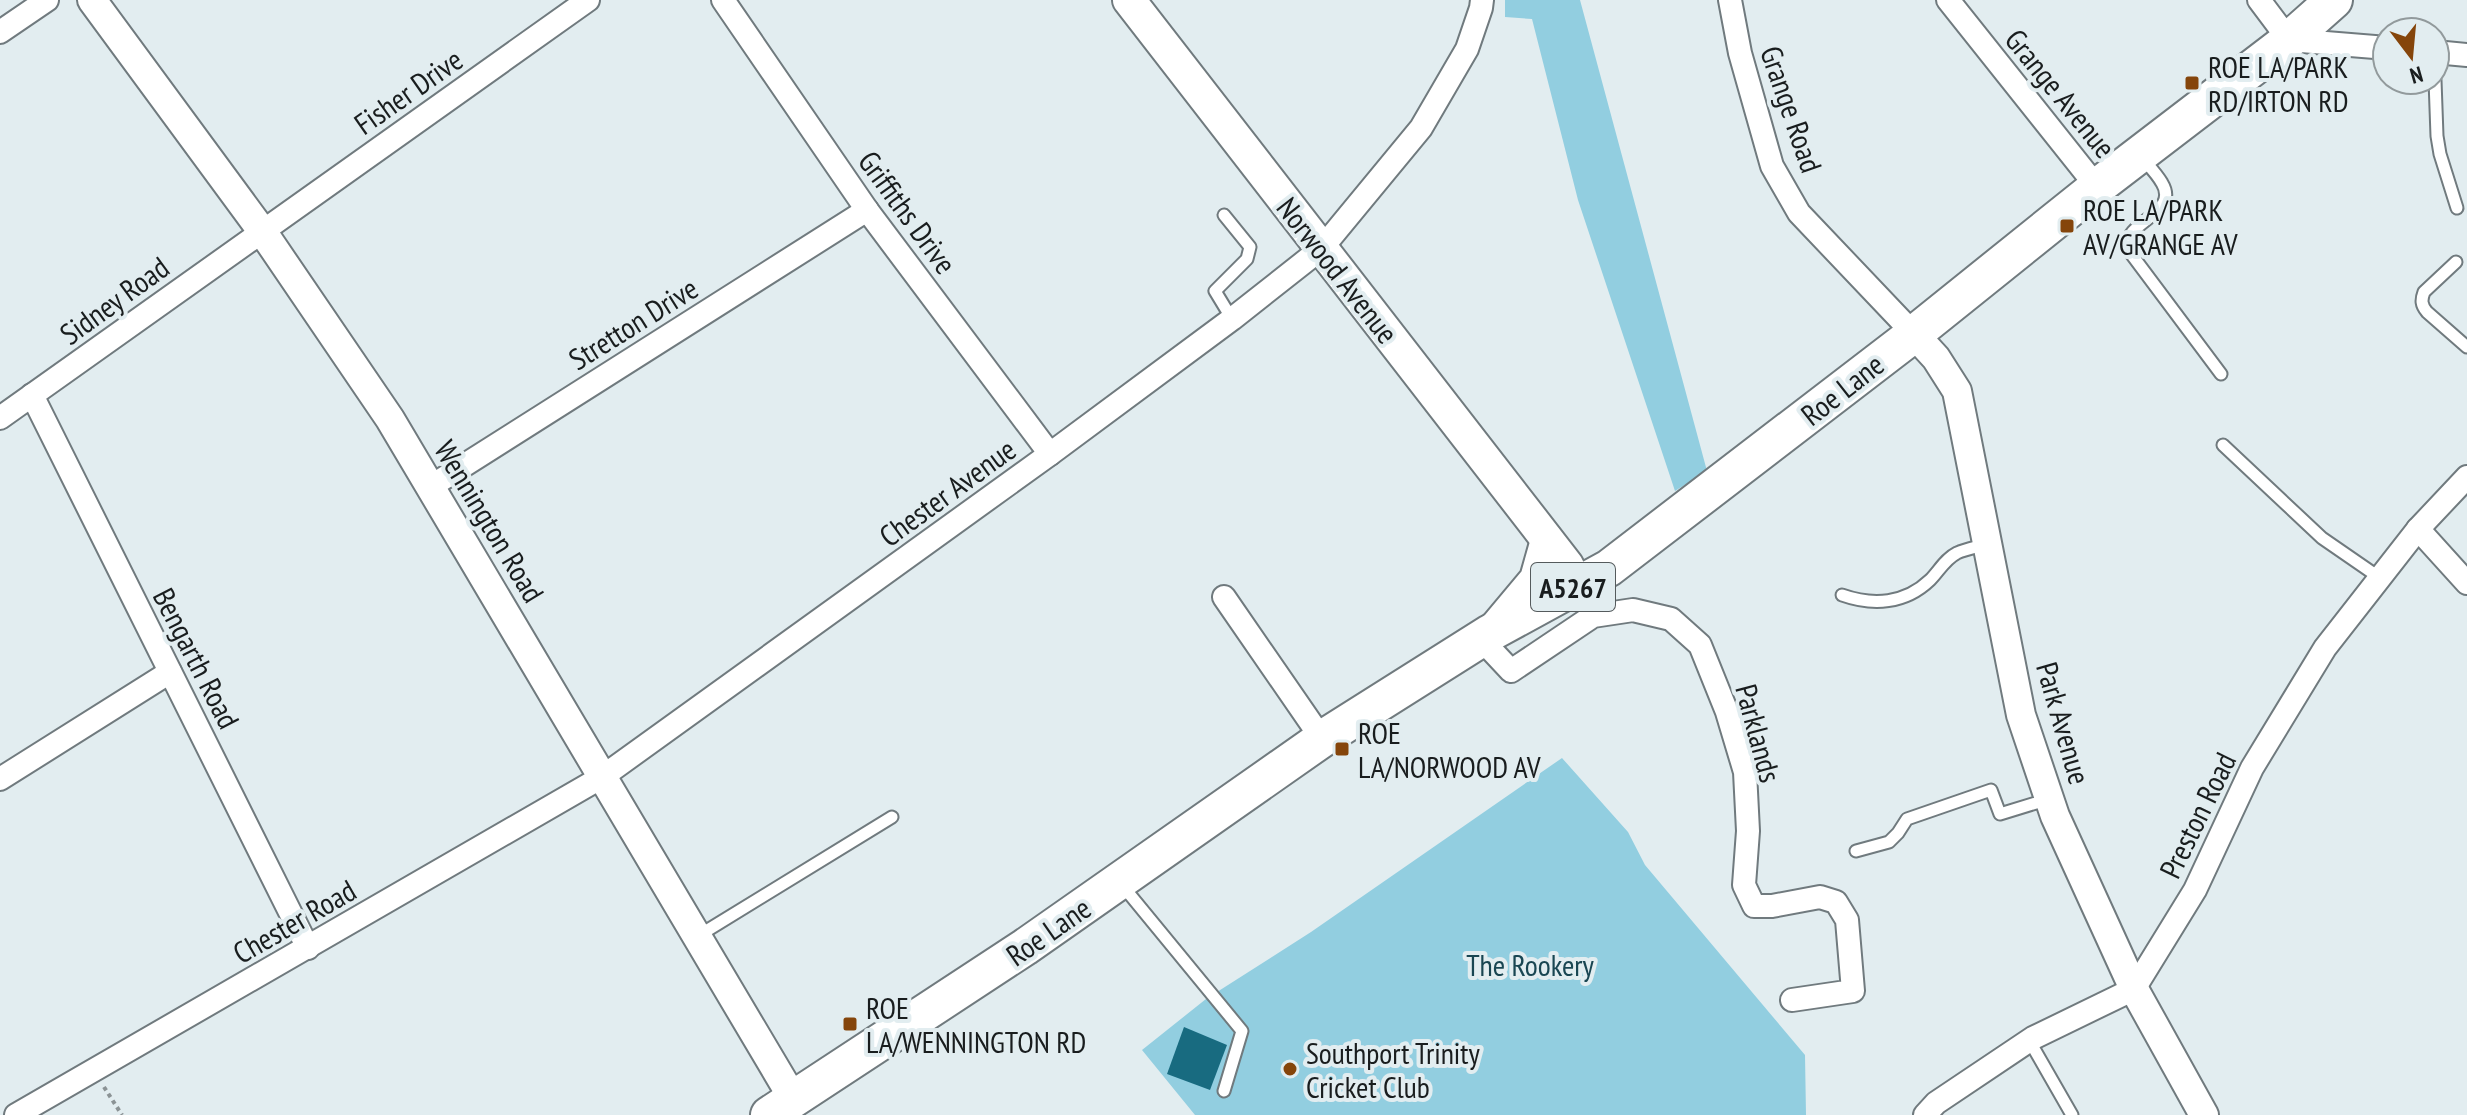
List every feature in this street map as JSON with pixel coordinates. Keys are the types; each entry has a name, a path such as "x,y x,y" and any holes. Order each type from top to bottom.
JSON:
{"main road":[{"name":"Norwood Avenue","path":"1129,0 1567,565 1577,585"},
{"name":"Roe Lane","path":"781,1108 1025,947 1322,739 1486,636 1609,568 1914,334 2139,154 2289,40 2334,0"},
{"path":"1486,636 1536,579 1547,540"}],"street":[{"path":"0,32 47,0"},
{"name":"Wennington Road","path":"92,0 262,231 390,419 697,936 781,1108"},
{"name":"Fisher Drive","path":"262,231 588,0"},
{"name":"Griffiths Drive","path":"723,0 867,210 1050,454"},
{"name":"Chester Avenue","path":"602,777 1050,454 1322,248 1421,128 1467,49 1482,0"},
{"name":"Grange Road","path":"1730,0 1740,53 1772,166 1799,213 1914,334"},
{"name":"Grange Avenue","path":"1948,0 2097,187"},
{"path":"2259,0 2289,40 2371,47"},
{"name":"Stretton Drive","path":"430,487 867,210"},
{"name":"Sidney Road","path":"0,418 262,231"},
{"name":"Park Avenue","path":"1914,334 1936,358 1957,391 2021,715 2049,799 2134,989 2204,1115"},
{"name":"Bengarth Road","path":"32,395 308,948"},
{"name":"Preston Road","path":"2134,989 2195,890 2252,768 2325,648 2418,529 2467,477"},
{"path":"2418,529 2467,583"},
{"path":"1224,597 1322,739"},
{"name":"Parklands","path":"1486,636 1511,671 1593,616 1633,610 1671,619 1700,645 1727,712 1745,772 1748,831 1744,885 1754,906 1772,906 1820,897 1836,902 1847,920 1853,991 1792,1000"},
{"path":"0,779 170,672"},
{"name":"Chester Road","path":"16,1115 602,777"},
{"path":"1925,1115 1936,1103 2029,1040 2134,989"}],"lane":[{"path":"2436,96 2440,154 2457,208"},
{"path":"2139,154 2162,182 2166,198 2163,206 2132,230 2126,238 2126,247 2221,374"},
{"path":"1224,215 1250,247 1247,259 1215,291 1232,319"},
{"path":"2456,262 2424,292 2422,299 2427,312 2467,347"},
{"path":"2223,445 2322,538 2380,578"},
{"path":"1842,595 1879,603 1898,598 1920,589 1956,554 1987,543"},
{"path":"1856,851 1889,842 1907,819 1991,790 2000,814 2049,799"},
{"path":"697,936 892,817"},
{"path":"1119,881 1242,1031 1224,1091"},
{"path":"2029,1040 2072,1115"}],"path":[{"path":"94,1071 122,1115"}],"green space":[{"path":"1505,0 1580,0 1707,471 1675,491 1578,200 1532,19 1505,17"},
{"name":"The Rookery","path":"1562,758 1628,832 1645,865 1805,1055 1806,1115 1195,1115 1142,1050 1206,999 1311,932"}],"building":[{"path":"1184,1027 1227,1045 1210,1090 1167,1074"}],"place":[{"name":"ROE LA/PARK RD/IRTON RD","path":"2192,83"},
{"name":"ROE LA/PARK AV/GRANGE AV","path":"2067,226"},
{"name":"ROE LA/NORWOOD AV","path":"1342,749"},
{"name":"ROE LA/WENNINGTON RD","path":"850,1024"},
{"name":"Southport Trinity Cricket Club","path":"1290,1069"}]}
